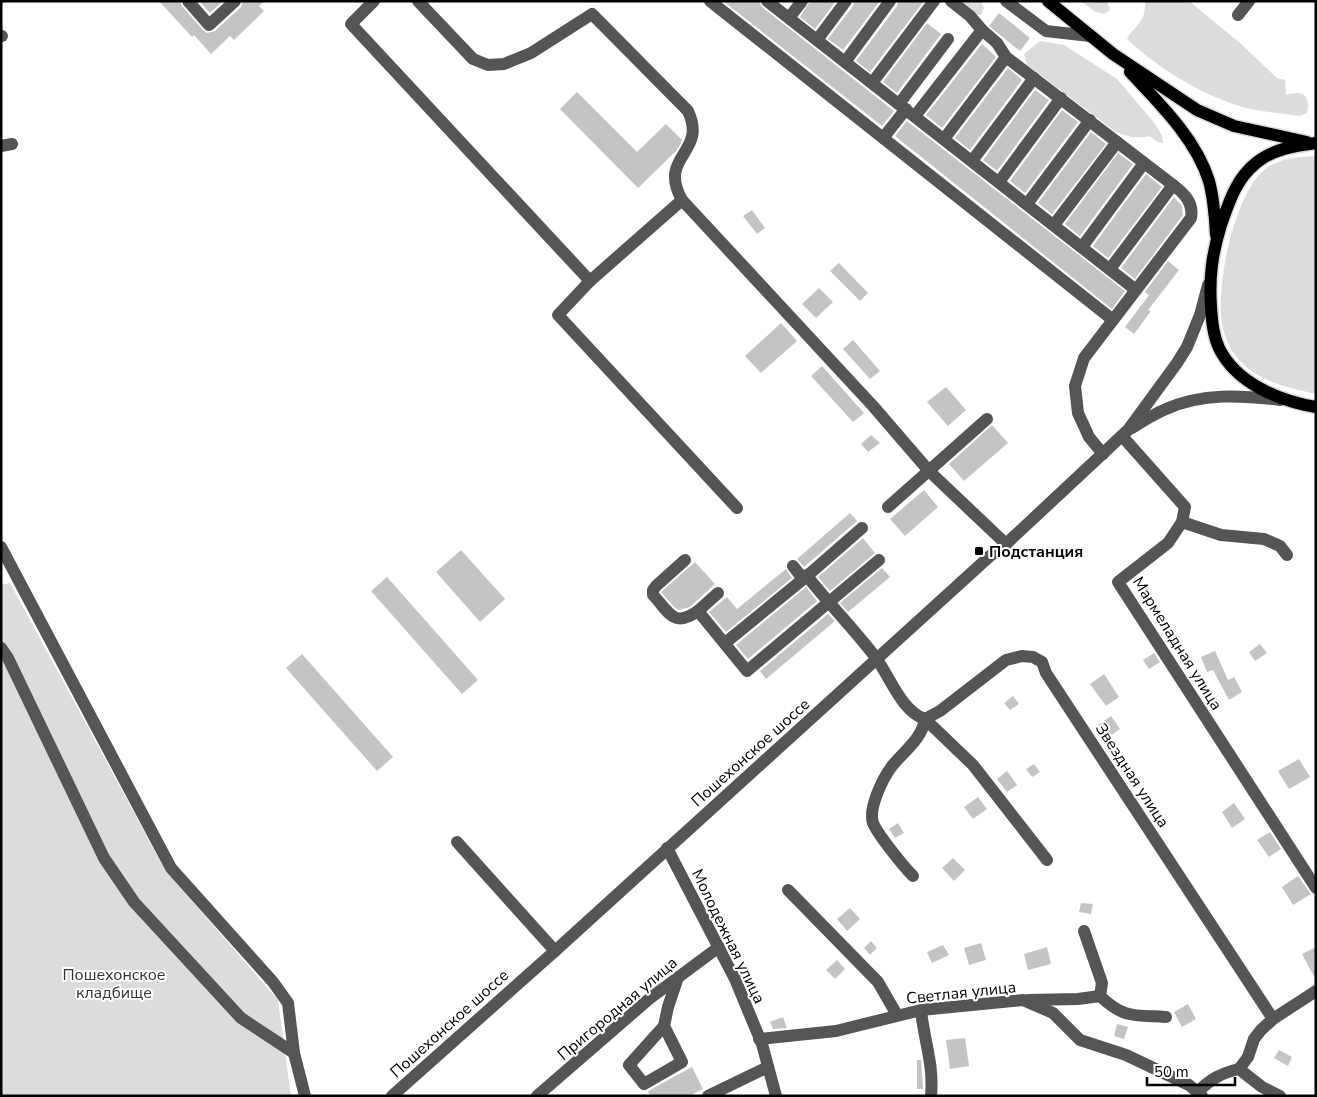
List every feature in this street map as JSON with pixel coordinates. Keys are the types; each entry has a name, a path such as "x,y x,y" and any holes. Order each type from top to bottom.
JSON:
{"main road":[{"path":"1048,1 1113,54 1167,92 1214,119 1246,129 1316,143"},
{"path":"1113,54 1169,115 1198,156 1210,183 1217,239"},
{"path":"1316,143 1281,150 1264,157 1238,183 1217,239 1209,282 1213,328 1218,346 1233,369 1262,389 1289,401 1316,406"}],"street":[{"path":"188,1 209,25 235,1"},
{"path":"374,1 351,24 590,281"},
{"path":"418,1 473,59 488,65 504,64 530,53 592,14 688,111 694,126 693,136 690,147 676,166 675,173 676,188 682,200 873,406 929,471 1006,544"},
{"path":"710,1 1113,320"},
{"path":"767,1 1136,290"},
{"path":"789,18 802,1"},
{"path":"817,40 846,1"},
{"path":"845,62 890,1"},
{"path":"872,83 934,1"},
{"path":"951,1 970,16 997,43 1006,57 1062,98 1173,185 1190,202 1191,218 1084,358 1075,386 1078,412 1089,437 1102,454"},
{"path":"1006,1 1046,31 1090,36"},
{"path":"1238,14 1249,1"},
{"path":"882,138 982,30"},
{"path":"907,110 948,39"},
{"path":"944,138 1006,57"},
{"path":"972,161 1034,78"},
{"path":"999,182 1062,98"},
{"path":"1027,204 1090,120"},
{"path":"1054,226 1117,142"},
{"path":"1082,247 1144,163"},
{"path":"1110,269 1173,185"},
{"path":"682,200 590,281 558,315 737,508"},
{"path":"1125,433 1178,363 1200,315 1209,282"},
{"path":"1125,433 1165,409 1181,403 1213,396 1258,397 1289,401"},
{"path":"888,507 987,419"},
{"path":"1125,433 1185,507 1182,522 1221,535 1264,539 1280,546 1287,555"},
{"name":"Пошехонское шоссе","path":"392,1096 990,556 1006,544 1125,433"},
{"name":"Мармеладная улица","path":"1182,522 1168,543 1118,582 1316,888"},
{"path":"725,643 862,528"},
{"path":"1,547 171,868 273,982 288,1003 294,1053 305,1096"},
{"path":"685,560 653,590 653,595 675,619 688,618 718,593"},
{"path":"698,611 747,671 879,560"},
{"path":"792,566 800,574 807,576 877,658 898,694 917,717 925,719 972,765 1047,860"},
{"path":"1,648 12,667 104,858 134,902 241,1018 294,1053"},
{"name":"Звездная улица","path":"925,719 940,711 1006,660 1022,656 1033,657 1042,662 1046,672 1273,1019"},
{"path":"913,876 905,868 873,823 872,812 875,798 884,780 892,766 909,750 924,729 925,719"},
{"path":"457,842 554,951"},
{"name":"Молодежная улица","path":"667,848 736,979 760,1039 776,1096"},
{"path":"788,890 878,982 897,1016"},
{"path":"1084,931 1102,983 1100,996"},
{"name":"Пригородная улица","path":"537,1096 649,999 719,947"},
{"path":"664,1026 682,1062 644,1084 629,1065 664,1026 678,977"},
{"path":"1200,1094 1208,1082 1224,1073 1238,1069 1248,1057 1254,1039 1261,1030 1273,1019 1312,993"},
{"path":"1023,1000 1078,999 1100,996"},
{"path":"1100,996 1112,1007 1128,1015 1166,1017"},
{"name":"Светлая улица","path":"760,1039 836,1031 921,1010 1023,1000 1053,1013 1080,1040 1126,1056 1189,1085 1200,1094"},
{"path":"921,1010 922,1029 931,1062 930,1096"},
{"path":"708,1096 768,1067"},
{"path":"1238,1069 1262,1087 1280,1096"}],"green space":[{"path":"958,1 981,1 984,8 981,15 975,15"},
{"path":"1081,1 1107,1 1110,10 1104,14 1094,11"},
{"path":"1145,1 1189,1 1240,43 1277,78 1285,80 1286,95 1301,93 1304,95 1308,101 1307,113 1300,116 1239,106 1194,87 1166,70 1127,39 1144,14"},
{"path":"1040,41 1064,45 1117,79 1152,120 1162,135 1163,143 1150,136 1133,137 1116,132 1027,65 1024,54"},
{"path":"1316,156 1316,394 1272,382 1243,364 1232,351 1225,337 1221,300 1225,261 1230,240 1243,201 1252,184 1268,167 1280,161"},
{"name":"Пошехонское кладбище","path":"10,583 165,870 278,1000 291,1096 1,1096 1,585"}],"building":[{"path":"159,1 180,1 182,6 207,33 215,31 241,7 243,1 264,1 259,6 264,11 234,40 230,36 211,54 194,35 192,37"},
{"path":"199,1 223,1 210,13"},
{"path":"723,1 759,1 762,7 894,111 882,126"},
{"path":"810,1 836,1 815,29 800,17"},
{"path":"854,1 880,1 843,50 828,39 853,6"},
{"path":"898,1 924,1 870,72 856,61 897,6"},
{"path":"999,13 1030,38 1020,51 989,26"},
{"path":"927,23 941,34 897,93 883,82"},
{"path":"982,44 996,57 942,128 926,115"},
{"path":"1008,68 1022,80 970,150 955,138"},
{"path":"1035,90 1049,100 997,171 983,160"},
{"path":"577,92 637,152 666,124 682,140 681,143 677,150 638,188 560,109"},
{"path":"1062,110 1078,122 1025,193 1010,181"},
{"path":"907,121 1125,291 1112,309 895,136"},
{"path":"1091,132 1106,144 1052,214 1038,203"},
{"path":"1118,153 1133,164 1080,236 1065,224"},
{"path":"1146,174 1162,187 1108,258 1093,246"},
{"path":"1174,197 1182,206 1183,215 1135,279 1121,268"},
{"path":"752,210 765,228 757,234 743,216"},
{"path":"1168,261 1179,270 1148,310 1151,311 1134,334 1125,327 1149,295 1145,292"},
{"path":"839,263 868,293 860,301 830,271"},
{"path":"819,288 833,302 816,318 802,304"},
{"path":"781,323 797,341 761,373 745,356"},
{"path":"853,340 880,371 870,379 843,349"},
{"path":"822,366 864,413 853,422 811,376"},
{"path":"946,387 966,410 948,426 927,402"},
{"path":"992,425 1008,443 964,481 949,464"},
{"path":"871,435 880,443 868,452 861,444"},
{"path":"924,490 938,507 905,536 890,519"},
{"path":"850,513 857,521 804,567 797,559"},
{"path":"863,538 875,553 830,591 818,577"},
{"path":"461,550 505,599 480,622 436,572"},
{"path":"695,562 715,584 690,607 679,610 661,592"},
{"path":"882,568 890,577 848,612 840,603"},
{"path":"786,569 792,578 726,632 709,612 727,597 737,609"},
{"path":"387,577 478,680 462,694 371,591"},
{"path":"806,587 817,601 748,659 736,645"},
{"path":"828,614 835,621 766,679 760,671"},
{"path":"1260,644 1267,653 1255,661 1249,652"},
{"path":"1215,651 1228,680 1234,677 1242,692 1229,700 1213,670 1207,672 1201,657"},
{"path":"1154,653 1160,662 1149,669 1143,660"},
{"path":"302,654 393,757 377,771 286,668"},
{"path":"1104,674 1119,697 1106,706 1090,684"},
{"path":"1013,696 1019,704 1010,710 1004,703"},
{"path":"1111,716 1120,729 1107,738 1098,725"},
{"path":"1299,759 1310,777 1289,789 1278,771"},
{"path":"1034,764 1040,772 1032,777 1026,769"},
{"path":"1007,771 1017,785 1007,792 997,779"},
{"path":"978,797 987,809 973,819 964,807"},
{"path":"1234,803 1245,819 1232,828 1222,812"},
{"path":"898,823 904,833 895,838 889,829"},
{"path":"1270,832 1281,849 1269,857 1257,840"},
{"path":"953,858 965,870 954,881 942,868"},
{"path":"1298,876 1311,894 1293,905 1282,887"},
{"path":"1081,903 1093,904 1091,914 1079,912"},
{"path":"850,908 860,919 847,931 837,919"},
{"path":"871,941 877,948 870,955 864,948"},
{"path":"981,943 986,960 969,965 964,948"},
{"path":"943,945 949,955 932,963 927,952"},
{"path":"1047,947 1051,964 1028,970 1024,954"},
{"path":"1316,947 1316,980 1302,954"},
{"path":"837,960 845,969 835,979 826,970"},
{"path":"1188,1004 1196,1019 1182,1027 1174,1012"},
{"path":"783,1017 787,1028 773,1029 770,1022"},
{"path":"1117,1024 1128,1027 1124,1039 1114,1036"},
{"path":"965,1038 969,1066 950,1069 946,1040"},
{"path":"1279,1050 1292,1057 1288,1066 1274,1058"},
{"path":"917,1060 921,1060 923,1089 917,1089"},
{"path":"692,1067 703,1089 689,1096 650,1096 648,1091"}],"place":[{"name":"Подстанция","path":"979,551"}]}
